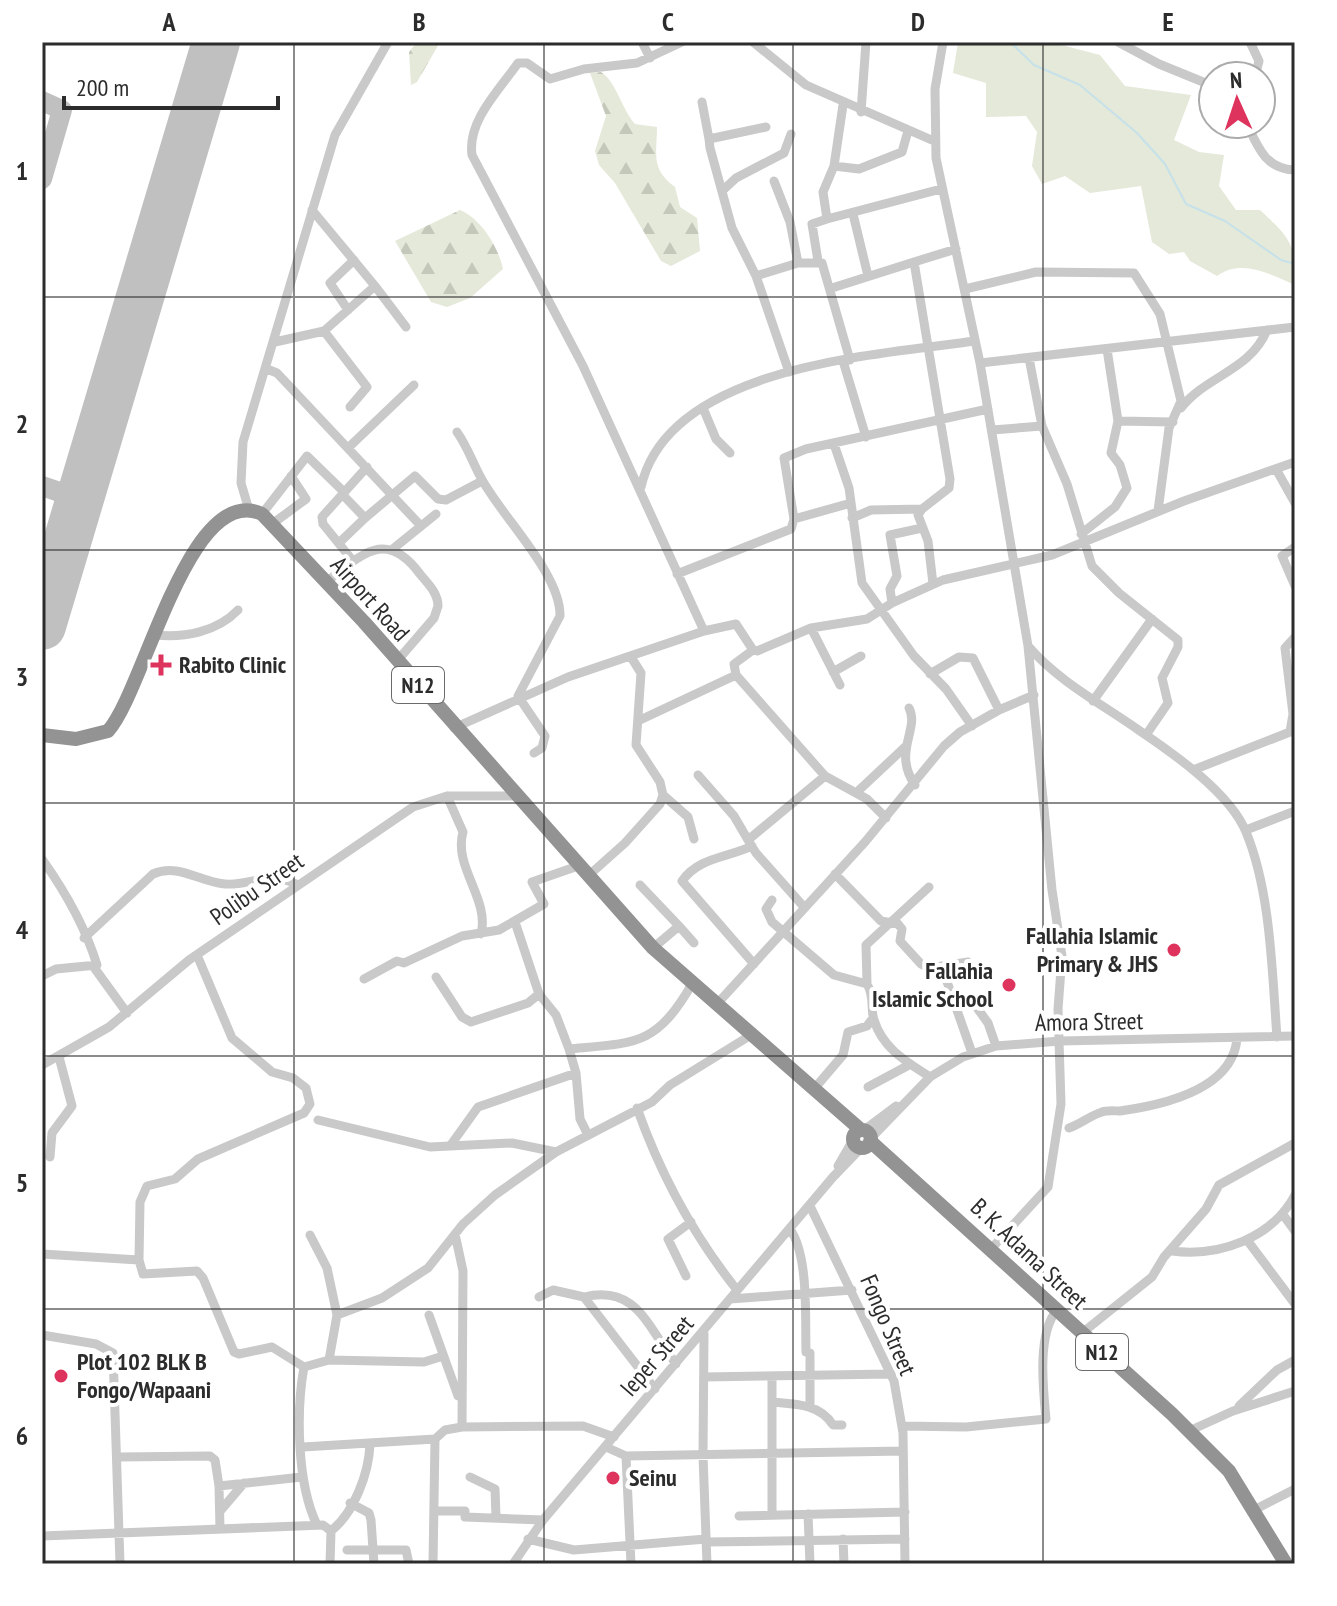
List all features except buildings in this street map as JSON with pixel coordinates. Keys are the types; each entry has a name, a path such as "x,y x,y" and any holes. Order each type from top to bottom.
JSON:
{"highway":[{"path":"42,735 76,739 108,731 129,701 179,576 195,550 223,517 235,511 261,516"},
{"name":"Airport Road","path":"261,516 326,582 653,948 829,1101 862,1139"},
{"name":"B. K. Adama Street","path":"862,1139 895,1160 1229,1471 1286,1564"}],"street":[{"path":"261,516 241,483 240,457 335,135 388,42"},
{"path":"642,42 650,58"},
{"path":"682,42 650,58 547,79 527,63 518,63 475,126 470,145 472,155 583,366 641,487 704,631"},
{"path":"753,42 806,85 843,105 934,141"},
{"path":"861,112 866,42"},
{"path":"943,42 935,89 934,141 941,189 980,363 1028,646 1062,956 1061,1104 1048,1187 990,1250"},
{"path":"1118,42 1121,47 1197,79"},
{"path":"702,102 732,228 756,276 789,372"},
{"path":"827,219 823,192 834,166 843,105"},
{"path":"709,139 766,127"},
{"path":"834,166 859,169 902,152 908,131"},
{"path":"722,191 736,178 784,153 791,134"},
{"path":"1254,140 1274,166 1295,170"},
{"path":"774,181 790,222 798,263"},
{"path":"790,222 812,224 941,189"},
{"path":"312,210 406,327"},
{"path":"853,214 868,276"},
{"path":"812,224 818,261 832,288 866,437"},
{"path":"832,288 956,249"},
{"path":"348,310 330,283 354,260"},
{"path":"756,276 798,263 818,261"},
{"path":"914,262 929,347 937,420 950,484 946,491 922,509 918,521 928,541 933,584"},
{"path":"965,289 1036,272 1131,271 1160,314 1181,401 1179,411"},
{"path":"275,342 324,331 375,286"},
{"path":"980,363 1291,327 1295,319"},
{"path":"1158,511 1169,428 1179,411 1192,394 1259,349 1267,330"},
{"path":"324,331 367,387 350,407"},
{"path":"641,487 645,468 659,445 703,408 739,388 789,372 846,360 975,341"},
{"path":"1083,538 1115,507 1127,488 1111,453 1118,421 1107,349"},
{"path":"1029,358 1042,426 1067,484 1092,566 1175,636 1178,647 1162,678 1168,703 1146,735"},
{"path":"267,369 277,373 421,526"},
{"path":"348,448 414,385"},
{"path":"703,408 716,439 730,453"},
{"path":"677,574 791,529 794,519 784,458 806,449 988,409"},
{"path":"1118,421 1173,422"},
{"path":"992,430 1042,426"},
{"path":"457,432 482,481 529,545 560,604 560,616 518,696"},
{"path":"834,444 851,503 860,578 881,610 972,726"},
{"path":"261,516 304,457 309,456 365,518"},
{"path":"886,818 856,793 825,776 736,675 734,664 753,650 811,628 867,619 892,603 933,584 972,572 1013,566 1295,462"},
{"path":"353,561 323,524 322,517 367,467"},
{"path":"1276,469 1295,503"},
{"path":"261,516 306,499 291,476"},
{"path":"340,542 418,476 438,499 451,499 482,481"},
{"path":"794,519 851,503"},
{"path":"852,518 871,510 922,509"},
{"path":"394,548 436,514"},
{"path":"892,603 890,589 897,576 890,535 922,528"},
{"path":"1295,547 1282,556 1295,586"},
{"path":"326,582 353,561 378,548 394,548 407,556 432,589 438,606 434,618 397,661"},
{"path":"155,635 173,637 207,630 227,621 238,610"},
{"path":"1093,701 1152,619"},
{"path":"454,728 518,696 704,631 736,624 753,650"},
{"path":"811,628 840,685"},
{"path":"1193,770 1292,731 1293,714 1285,648 1295,637"},
{"path":"1028,646 1040,660 1093,701 1193,770 1224,801 1246,830 1263,904 1277,1037"},
{"path":"833,672 861,656"},
{"path":"364,979 397,961 404,963 462,936 481,934 515,922 544,904 532,882 583,871 625,843 660,804 663,795 660,782 636,745 641,673 631,657"},
{"path":"930,674 959,657 973,658 999,710"},
{"path":"640,720 736,675"},
{"path":"716,1005 886,818 944,746 999,710 1034,695"},
{"path":"518,696 545,736 542,748 534,753"},
{"path":"909,708 913,718 905,747 906,768 915,785"},
{"path":"856,793 905,747"},
{"path":"698,775 804,907"},
{"path":"754,964 682,881 711,858 750,843 825,776"},
{"path":"663,795 688,817 694,839"},
{"path":"447,796 463,832 458,848 482,916 481,934"},
{"name":"Polibu Street","path":"42,1065 127,1013 197,955 413,807 447,796 515,796"},
{"path":"1246,830 1295,811"},
{"path":"42,859 58,882 97,965"},
{"path":"84,938 153,874 163,870 192,873 226,884 279,876 298,885"},
{"path":"835,874 873,914 888,923 898,924 902,944 921,964 945,976 972,1053"},
{"path":"640,885 694,943"},
{"path":"929,887 866,945 867,984 874,999 873,1018 893,1052 930,1077"},
{"path":"772,900 766,909 767,915 783,931 834,975 867,984"},
{"path":"515,922 539,994 556,1015 569,1049 576,1073 580,1119 587,1133"},
{"path":"653,948 679,926"},
{"path":"197,955 232,1038 272,1072 293,1078 306,1088 310,1104 304,1113 198,1159 175,1179 147,1186 140,1202 139,1260 143,1274 201,1273 236,1353 272,1347 304,1367 329,1360 424,1362 443,1356"},
{"path":"932,967 968,962"},
{"path":"42,976 56,969 97,965"},
{"path":"97,965 93,966 127,1013"},
{"path":"436,977 462,1017 471,1022 487,1020 509,1007 528,1003 539,994"},
{"path":"569,1049 631,1044 649,1036 674,1015 692,984"},
{"path":"975,1005 988,1023 996,1046"},
{"path":"814,1089 843,1055 848,1032 867,1026 873,1018"},
{"path":"337,1315 382,1298 428,1268 455,1234 495,1195 556,1152 637,1108 751,1035"},
{"name":"Amora Street","path":"833,1177 862,1139 930,1077 972,1053 996,1046 1060,1041 1295,1036"},
{"path":"1069,1128 1088,1122 1100,1112 1164,1102 1207,1084 1231,1060 1237,1039"},
{"path":"50,1157 47,1133 72,1106 59,1057"},
{"path":"868,1087 909,1065"},
{"path":"450,1146 478,1107 576,1073"},
{"path":"637,1108 650,1145 733,1295 804,1295 852,1290"},
{"path":"318,1120 430,1147 512,1143 556,1152"},
{"path":"1082,1333 1152,1277 1206,1209 1219,1185 1295,1143"},
{"name":"Ieper Street","path":"513,1564 543,1520 704,1334 833,1177"},
{"path":"1172,1251 1228,1248 1247,1240 1284,1216 1295,1195"},
{"name":"Fongo Street","path":"810,1206 891,1374 902,1426 905,1564"},
{"path":"1284,1216 1295,1231"},
{"path":"686,1276 668,1239 691,1222"},
{"path":"790,1229 799,1246 810,1407"},
{"path":"455,1234 463,1271 462,1427"},
{"path":"310,1235 327,1268 337,1315 329,1360"},
{"path":"1247,1240 1295,1304"},
{"path":"42,1254 139,1260"},
{"path":"539,1297 553,1290 570,1291 584,1297 655,1389"},
{"path":"584,1297 606,1292 623,1297 676,1364"},
{"path":"902,1426 966,1427 1046,1419 1043,1343 1046,1323 1057,1310"},
{"path":"429,1315 461,1403"},
{"path":"704,1334 703,1456 707,1564"},
{"path":"42,1335 96,1344 113,1353 119,1457 120,1564"},
{"path":"1237,1409 1277,1370 1295,1360"},
{"path":"304,1367 299,1415 303,1447 302,1477 317,1525"},
{"path":"704,1377 891,1374"},
{"path":"772,1376 772,1515"},
{"path":"1189,1431 1237,1409 1295,1391"},
{"path":"772,1402 810,1407 827,1415 833,1425 842,1425"},
{"path":"303,1447 435,1439 445,1430 462,1427 583,1426 614,1437"},
{"path":"433,1564 435,1439"},
{"path":"330,1564 331,1531 341,1523 369,1467 370,1444"},
{"path":"606,1447 626,1456 703,1456 754,1451 773,1454 903,1451"},
{"path":"119,1457 210,1456 215,1460 219,1486 220,1529"},
{"path":"626,1456 631,1564"},
{"path":"219,1486 302,1477"},
{"path":"470,1477 493,1486 496,1517"},
{"path":"221,1510 244,1483"},
{"path":"1254,1510 1295,1489"},
{"path":"350,1503 369,1513 374,1564"},
{"path":"434,1511 465,1511 465,1517 543,1520"},
{"path":"739,1516 905,1512"},
{"path":"808,1514 810,1564"},
{"path":"42,1536 317,1525 331,1531"},
{"path":"528,1539 574,1550 706,1540 905,1539"},
{"path":"843,1539 844,1564"},
{"path":"347,1550 406,1550 409,1564"}],"green space":[{"path":"417,42 440,42 417,82 411,85 409,52"},
{"path":"958,42 1050,42 1100,55 1125,86 1191,95 1174,140 1199,152 1224,155 1219,186 1236,210 1260,210 1285,235 1294,259 1295,285 1246,268 1236,268 1217,276 1190,261 1184,252 1169,254 1152,242 1141,186 1090,193 1065,176 1042,184 1032,166 1037,132 1026,116 986,117 986,83 953,73"},
{"path":"601,72 611,82 635,124 657,127 658,167 675,187 680,207 697,218 700,251 671,266 661,261 615,183 599,165 595,151 606,116 590,73"},
{"path":"460,210 488,234 503,269 470,298 447,307 431,302 395,241"}],"waterway":[{"path":"1010,42 1034,65 1080,85 1137,133 1165,164 1186,204 1225,221 1281,260 1295,264"}],"taxiway":[{"path":"42,101 62,110 42,179"},
{"path":"42,486 80,499"}],"runway":[{"path":"42,626 216,42"}],"place":[{"name":"Rabito Clinic","path":"161,665"},
{"name":"Fallahia Islamic Primary & JHS","path":"1174,950"},
{"name":"Fallahia Islamic School","path":"1009,985"},
{"name":"Plot 102 BLK B Fongo/Wapaani","path":"61,1376"},
{"name":"Seinu","path":"613,1478"}]}
